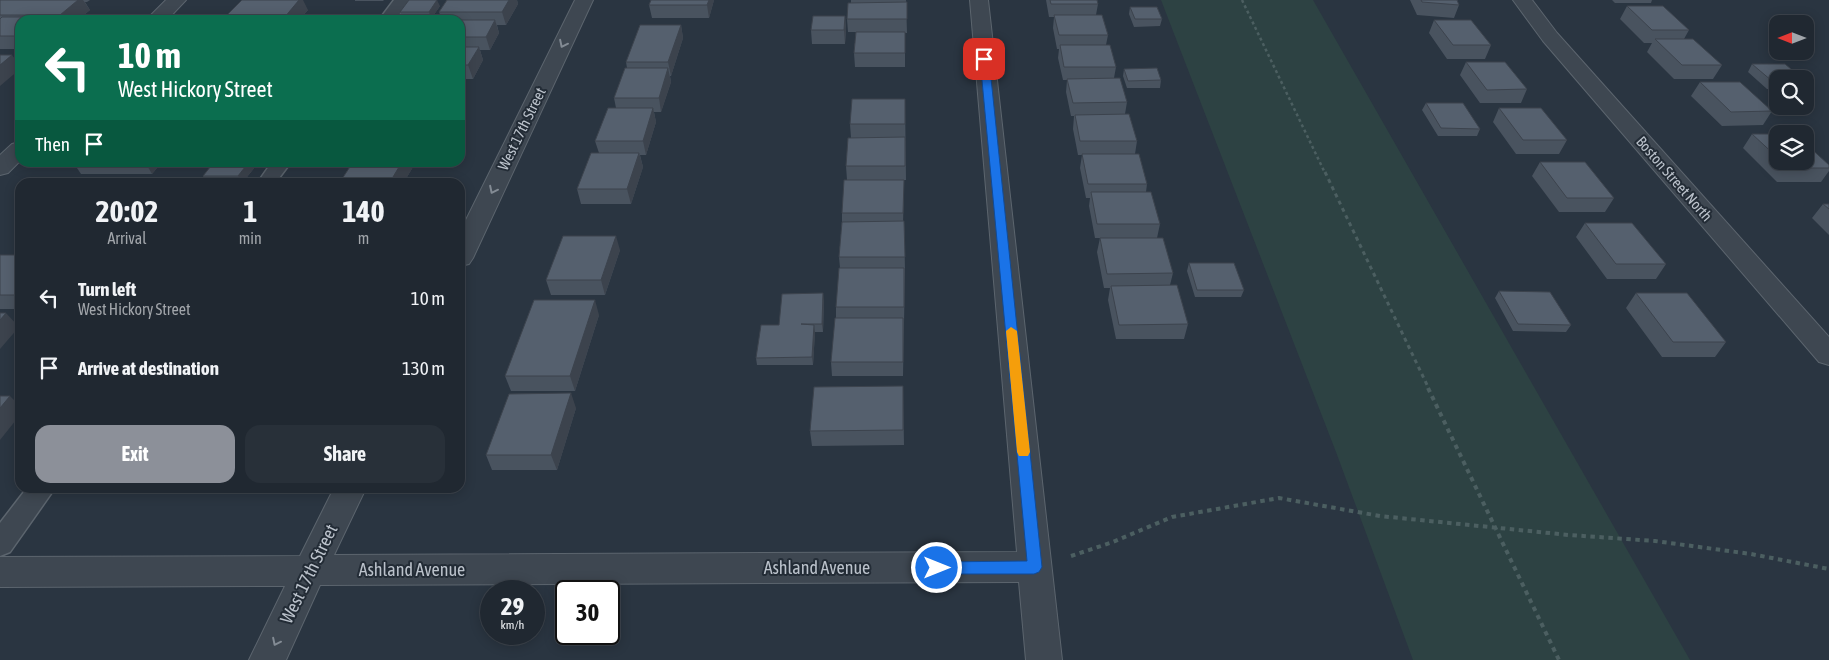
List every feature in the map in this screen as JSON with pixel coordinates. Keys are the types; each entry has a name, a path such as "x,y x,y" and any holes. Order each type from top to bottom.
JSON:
{"street":[{"path":"161,15 177,0"},
{"name":"West 17th Street","path":"465,248 584,0"},
{"path":"979,0 1044,660"},
{"name":"Boston Street North","path":"1522,0 1550,37 1829,355"},
{"path":"0,168 15,154"},
{"name":"West 17th Street","path":"267,660 348,493"},
{"name":"Ashland Avenue","path":"0,572 1034,567"}],"lane":[{"path":"391,15 402,0"},
{"path":"270,178 278,167"},
{"path":"0,544 38,493"}],"path":[{"path":"1242,0 1559,660"},
{"path":"1034,567 1113,542 1172,517 1279,498 1380,516 1495,528 1655,541 1751,554 1829,569"}],"green space":[{"path":"1161,0 1313,0 1690,660 1413,660 1336,452"}],"building":[{"path":"0,0 78,0 60,15 0,15"},
{"path":"242,0 299,0 286,15 227,15"},
{"path":"409,0 437,0 429,12 400,12"},
{"path":"447,0 509,0 502,12 439,12"},
{"path":"651,0 709,0 707,5 649,5"},
{"path":"1050,0 1097,0 1098,4 1051,4"},
{"path":"1421,0 1457,0 1459,5 1422,2"},
{"path":"907,2 907,19 847,19 848,3"},
{"path":"1627,6 1663,6 1689,30 1652,30"},
{"path":"1130,7 1157,7 1162,19 1135,19"},
{"path":"1054,15 1102,15 1108,35 1059,35"},
{"path":"813,16 845,16 844,30 811,30"},
{"path":"2,17 15,17 15,36 0,36 0,19"},
{"path":"465,20 495,20 486,37 465,37"},
{"path":"1434,20 1471,20 1491,45 1453,45"},
{"path":"640,25 681,25 668,62 626,62"},
{"path":"856,32 905,32 905,53 854,53"},
{"path":"1655,39 1693,39 1722,65 1682,65"},
{"path":"1060,45 1110,45 1116,67 1064,67"},
{"path":"465,47 479,47 468,65 465,65"},
{"path":"0,55 12,55 0,65"},
{"path":"1466,62 1505,62 1527,89 1487,90"},
{"path":"1752,64 1785,64 1792,70 1769,70 1769,78"},
{"path":"625,68 668,68 659,98 614,98"},
{"path":"1157,68 1161,80 1128,81 1124,69"},
{"path":"1120,78 1127,102 1073,103 1067,79"},
{"path":"1700,82 1740,82 1769,108 1769,111 1731,112"},
{"path":"852,99 905,99 905,124 850,124"},
{"path":"1426,103 1463,103 1480,129 1441,128"},
{"path":"608,108 653,108 643,141 595,141"},
{"path":"1499,108 1541,108 1567,140 1523,140"},
{"path":"1129,114 1137,141 1080,141 1075,115"},
{"path":"1752,134 1769,134 1769,150"},
{"path":"905,137 905,166 846,166 848,138"},
{"path":"1814,151 1829,165 1829,168 1814,168"},
{"path":"591,153 639,153 627,189 577,189"},
{"path":"1082,154 1139,154 1147,184 1088,184"},
{"path":"1540,162 1585,162 1614,198 1567,198"},
{"path":"210,167 245,167 238,176 203,176"},
{"path":"350,167 399,167 392,178 343,178"},
{"path":"844,180 904,180 903,213 842,213"},
{"path":"1091,192 1151,192 1160,224 1097,224"},
{"path":"904,221 905,257 839,257 842,222"},
{"path":"1585,223 1632,223 1666,264 1616,264"},
{"path":"563,236 616,236 601,280 546,280"},
{"path":"1100,238 1163,238 1173,273 1107,274"},
{"path":"0,255 15,255 15,295 0,295"},
{"path":"1189,263 1234,263 1244,290 1197,290"},
{"path":"839,268 904,268 904,307 836,307"},
{"path":"1177,285 1188,324 1119,325 1111,286"},
{"path":"1499,291 1550,292 1571,325 1518,324"},
{"path":"823,293 822,324 801,324 814,325 812,357 756,358 761,325 779,325 782,294"},
{"path":"1636,293 1687,293 1726,342 1673,342"},
{"path":"534,300 595,300 570,376 505,376"},
{"path":"0,313 6,313 0,320"},
{"path":"835,318 903,318 903,362 831,362"},
{"path":"903,386 903,430 810,431 814,387"},
{"path":"571,393 551,455 486,455 509,394"},
{"path":"0,396 10,396 0,408"}],"slow traffic":[{"path":"1011,331 1023,452"}],"route":[{"path":"937,568 1034,567 984,59"}]}
